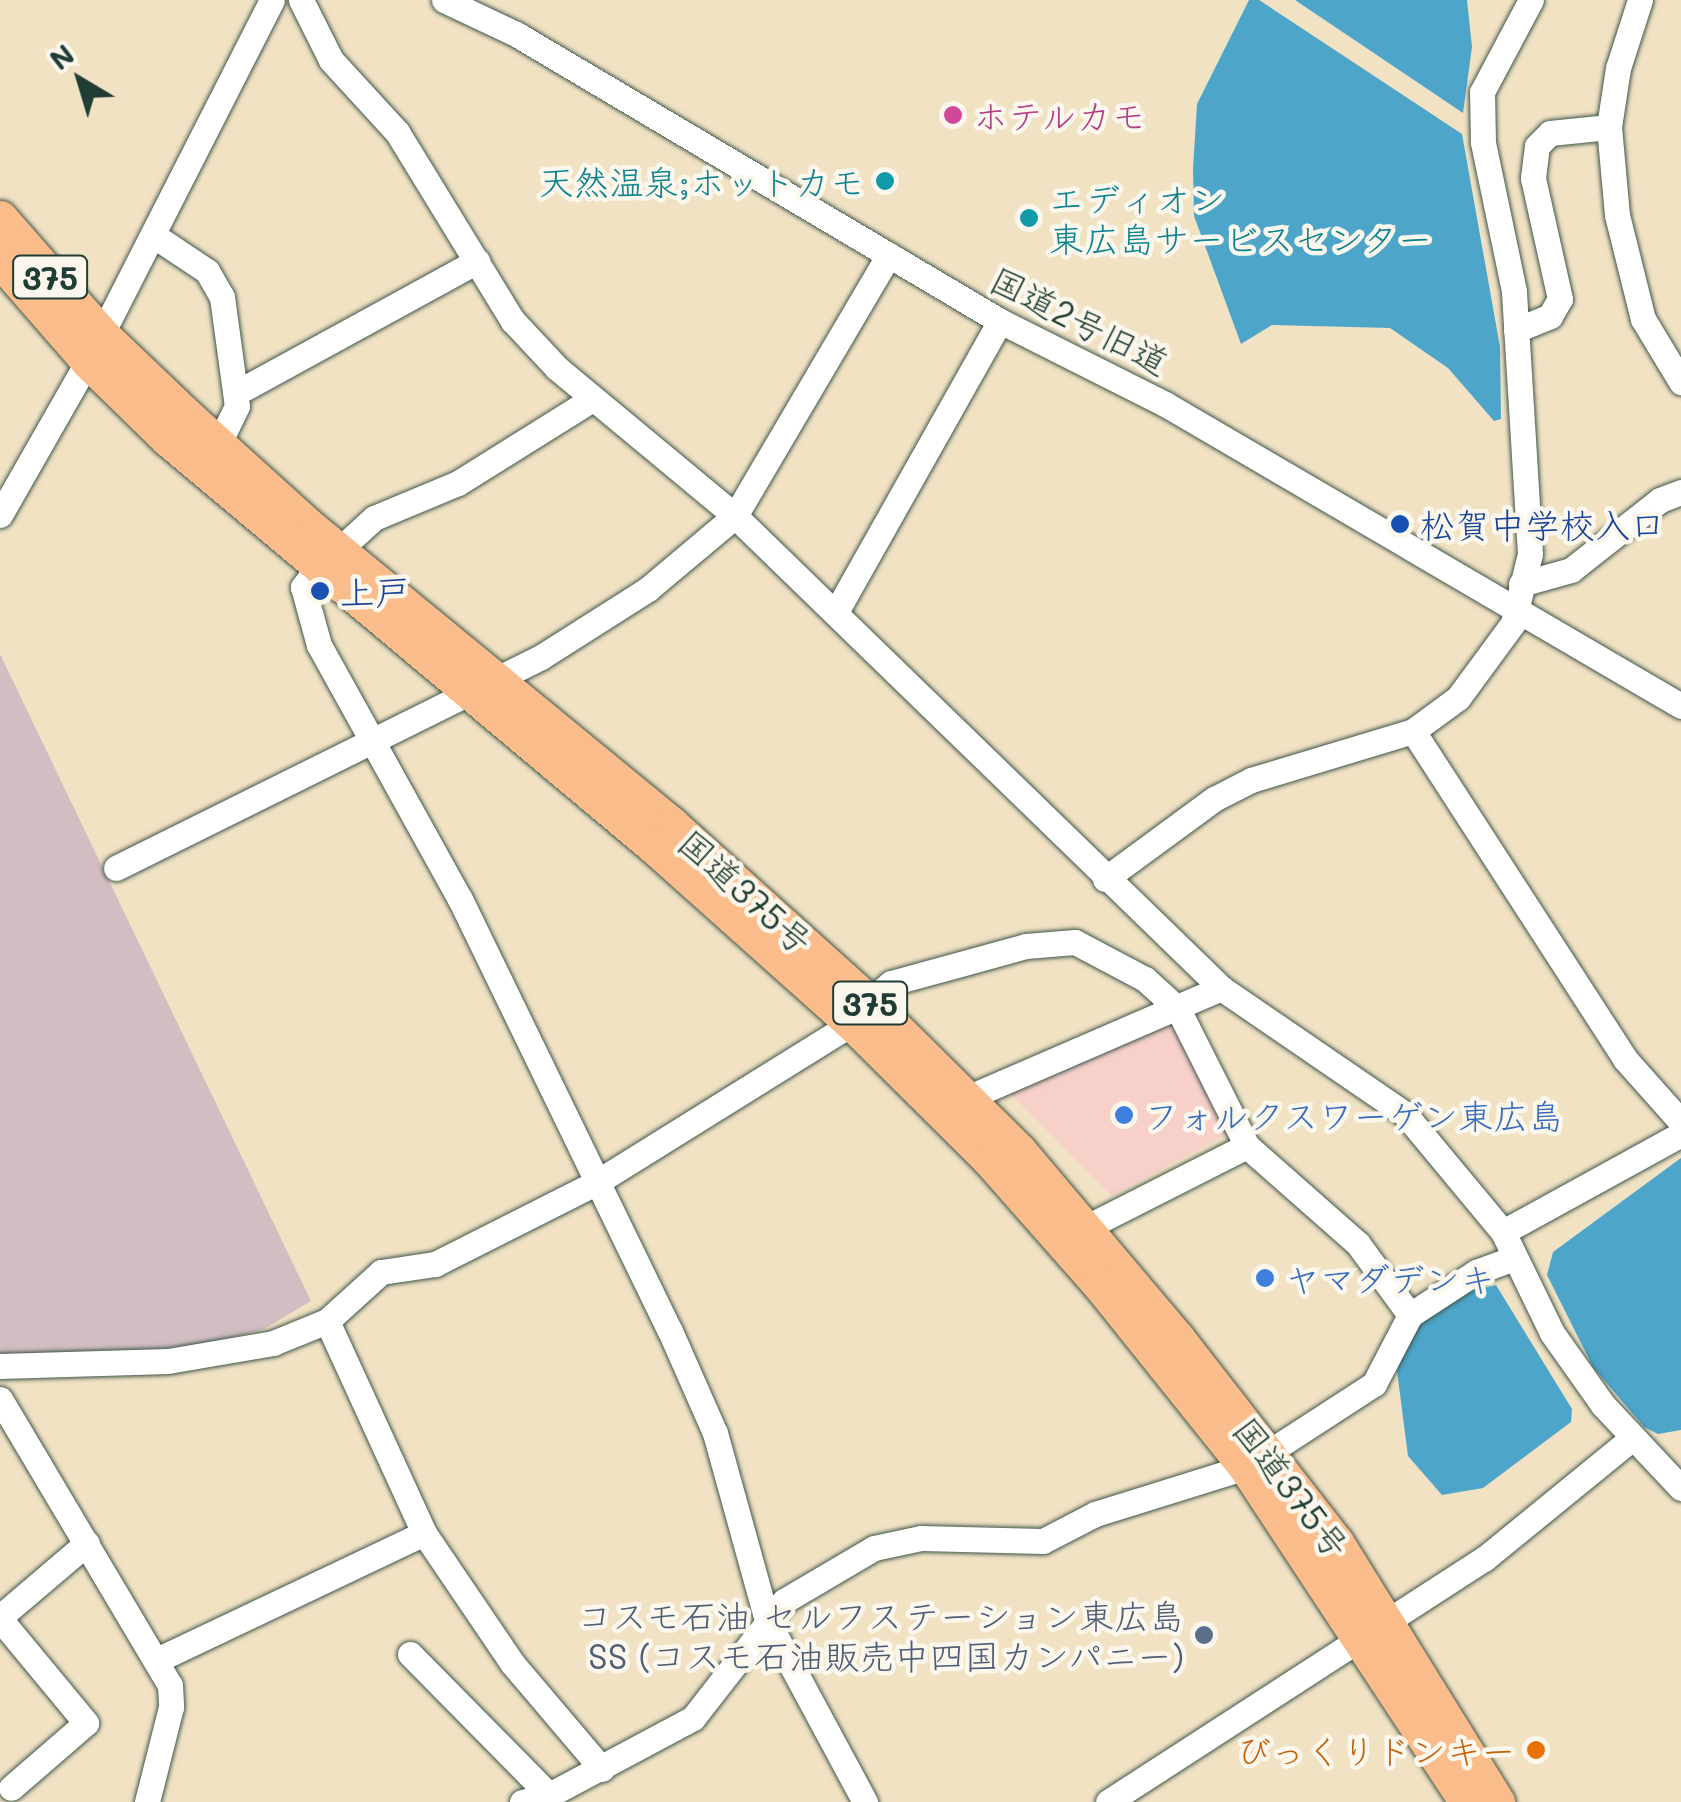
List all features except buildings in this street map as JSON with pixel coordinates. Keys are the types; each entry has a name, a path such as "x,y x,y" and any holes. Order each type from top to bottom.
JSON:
{"highway":[{"name":"国道375号","path":"0,218 95,348 218,444 328,559"},
{"name":"国道375号","path":"0,260 328,559 482,686 656,848 967,1098 1087,1227 1257,1460 1375,1629 1472,1801"},
{"name":"国道375号","path":"861,1013 1257,1460"}],"street":[{"path":"0,515 95,348 272,0"},
{"path":"301,0 331,60 397,132 513,321 592,400 735,516 1221,988 1405,1114 1502,1232 1552,1332 1630,1440 1681,1488"},
{"name":"国道2号旧道","path":"444,0 516,34 1000,322 1165,404 1517,596 1681,706"},
{"path":"1105,879 1214,799 1252,780 1413,732 1458,698 1513,623 1530,554 1516,330 1484,142 1482,92 1531,0"},
{"path":"1640,0 1618,68 1609,127 1631,280 1643,319 1681,382"},
{"path":"1516,330 1550,316 1560,299 1533,178 1537,146 1550,133 1609,127"},
{"path":"153,235 217,285 236,394 231,425 218,444"},
{"path":"116,868 482,686 648,589 735,516 889,255"},
{"path":"236,394 477,261"},
{"path":"836,612 1000,322"},
{"path":"592,400 458,483 374,518 302,587 304,607 597,1182 715,1433 767,1620 865,1802"},
{"path":"1517,596 1571,570 1660,500 1681,492"},
{"path":"1413,732 1625,1059 1681,1122"},
{"path":"0,1366 168,1361 273,1344 327,1321 381,1272 436,1264 597,1182 861,1013 891,984 1026,946 1075,942 1145,979 1178,1009 1247,1146 1358,1244 1410,1315"},
{"path":"967,1098 1221,988"},
{"path":"1502,1232 1681,1134"},
{"path":"1087,1227 1247,1146"},
{"path":"522,1802 549,1795 602,1769 693,1718 784,1601 874,1548 921,1538 1043,1541 1095,1514 1257,1460 1374,1384 1410,1315 1476,1272 1514,1258"},
{"path":"327,1321 424,1532 512,1663 602,1769"},
{"path":"0,1399 159,1659 171,1707 146,1802"},
{"path":"1108,1802 1484,1560 1630,1440"},
{"path":"159,1659 424,1532"},
{"path":"11,1788 86,1723 0,1618 87,1543"},
{"path":"410,1654 549,1795"}],"shaded area":[{"path":"0,654 311,1301 264,1329 195,1347 0,1360"},
{"name":"フォルクスワーゲン東広島","path":"1169,1022 1227,1134 1112,1196 1012,1095 1013,1084"}],"water":[{"path":"1249,0 1259,0 1462,134 1500,347 1501,419 1494,421 1448,368 1390,328 1272,325 1241,344 1194,216 1193,169 1197,104"},
{"path":"1295,0 1467,0 1472,47 1463,113"},
{"path":"1681,1158 1681,1430 1658,1434 1644,1427 1593,1367 1547,1275 1553,1252"},
{"path":"1496,1285 1572,1409 1571,1422 1483,1488 1442,1495 1408,1456 1397,1371 1410,1335 1427,1316 1471,1291"}],"place":[{"name":"ホテルカモ","path":"953,115"},
{"name":"天然温泉;ホットカモ","path":"885,181"},
{"name":"エディオン 東広島サービスセンター","path":"1029,218"},
{"name":"松賀中学校入口","path":"1400,524"},
{"name":"上戸","path":"320,591"},
{"name":"フォルクスワーゲン東広島","path":"1124,1115"},
{"name":"ヤマダデンキ","path":"1265,1278"},
{"name":"コスモ石油 セルフステーション東広島 SS (コスモ石油販売中四国カンパニー)","path":"1204,1635"},
{"name":"びっくりドンキー","path":"1536,1750"}]}
